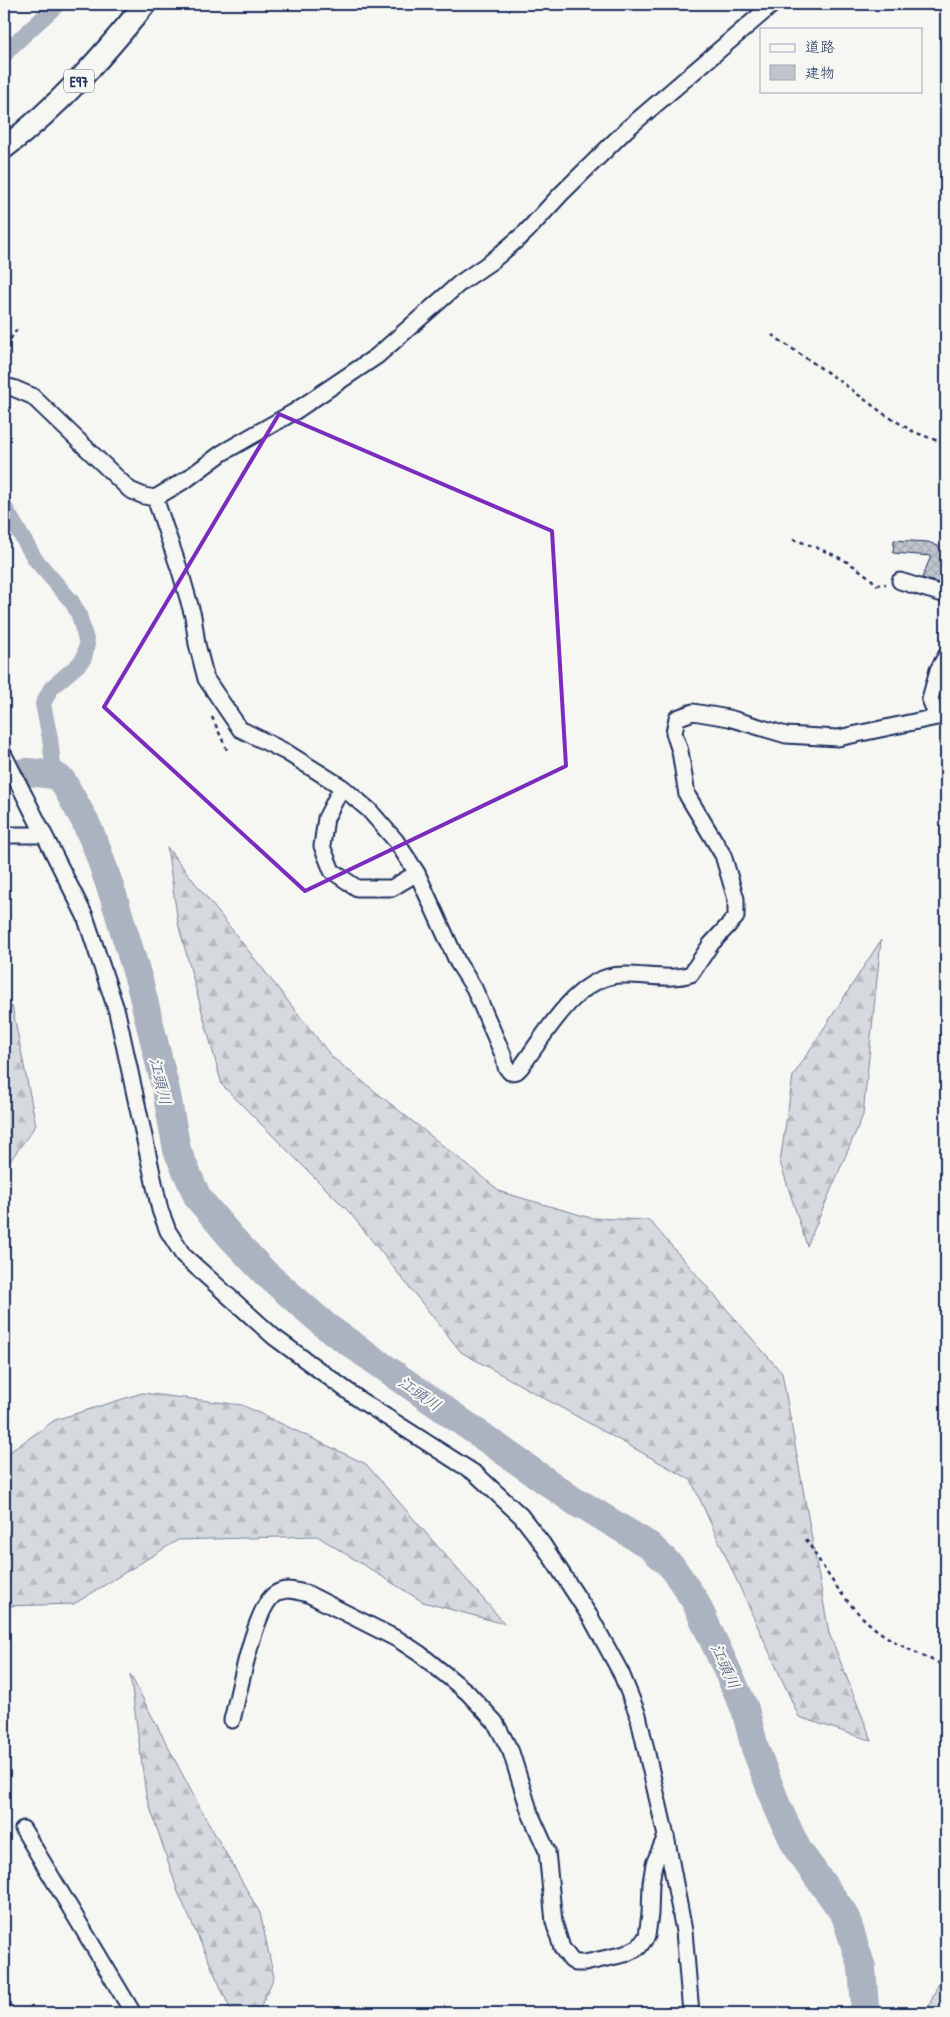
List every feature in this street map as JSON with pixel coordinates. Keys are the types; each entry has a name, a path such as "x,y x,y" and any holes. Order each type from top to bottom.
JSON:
{"highway":[{"name":"E97","path":"4,148 89,71 145,4"}],"street":[{"path":"8,387 32,396 130,490 144,496 156,498 187,479 222,452 294,412 377,356 460,283 492,261 526,232 560,194 627,129 773,4"},
{"path":"156,498 193,616 197,644 206,679 240,729 286,752 342,787 369,810 396,842 417,873 458,962 474,988 504,1057 506,1067 510,1072 516,1071 521,1067 567,1005 585,988 613,975 677,978 691,974 711,944 736,917 736,899 723,854 687,795 680,751 674,733 677,718 693,712 729,718 786,735 838,738 942,717 930,699 938,670 946,656"},
{"path":"900,581 946,595"},
{"path":"5,756 85,916 117,1012 160,1210 168,1231 184,1255 274,1336 360,1400 476,1474 521,1516 542,1543 591,1618 621,1674 638,1715 666,1836 684,1930 691,2013"},
{"path":"342,787 326,818 322,846 332,872 357,888 392,888 417,873"},
{"path":"4,835 44,835"},
{"path":"232,1720 254,1636 263,1610 275,1594 283,1591 297,1590 308,1594 399,1640 420,1654 467,1692 495,1722 507,1742 530,1813 547,1851 552,1910 558,1935 566,1954 576,1963 584,1964 626,1954 639,1947 647,1936 650,1914 650,1883 654,1864 666,1836"},
{"path":"23,1829 133,2013"}],"path":[{"path":"8,387 7,352 12,334 20,327"},
{"path":"772,335 840,380 884,414 914,432 946,444"},
{"path":"793,540 827,551 868,576 876,586 900,581"},
{"path":"806,1539 832,1581 858,1612 878,1631 904,1647 946,1666"}],"highlighted area":[{"path":"279,414 552,531 566,766 305,891 104,707"}],"green space":[{"path":"167,847 332,1057 501,1192 591,1218 649,1220 782,1373 829,1633 872,1741 799,1717 691,1480 461,1352 350,1213 222,1085 178,923"},
{"path":"881,940 863,1115 807,1246 780,1162 793,1076"},
{"path":"12,1006 36,1125 4,1169 4,1018"},
{"path":"142,1393 242,1405 366,1464 505,1624 423,1602 317,1536 178,1540 74,1604 4,1606 4,1456 55,1420"},
{"path":"130,1674 200,1808 260,1913 274,1977 258,2013 232,2013 178,1892 146,1795"},
{"path":"946,1966 946,2013 926,2013"}],"building":[{"path":"894,540 928,542 946,549 946,573 942,584 922,578 931,556 893,553"}],"waterway":[{"path":"4,56 10,48 58,4"},
{"path":"4,506 35,559 72,602 79,615 87,644 84,658 51,688 43,704 50,738 54,775"},
{"name":"江頭川","path":"4,774 28,772 54,775 62,780 85,821 114,898 140,984 166,1090 177,1150 198,1198 265,1273 327,1327 580,1505 583,1505 650,1546 673,1568 695,1601 745,1709 755,1748 778,1808 798,1850 845,1915 862,1968 864,2013"}]}
